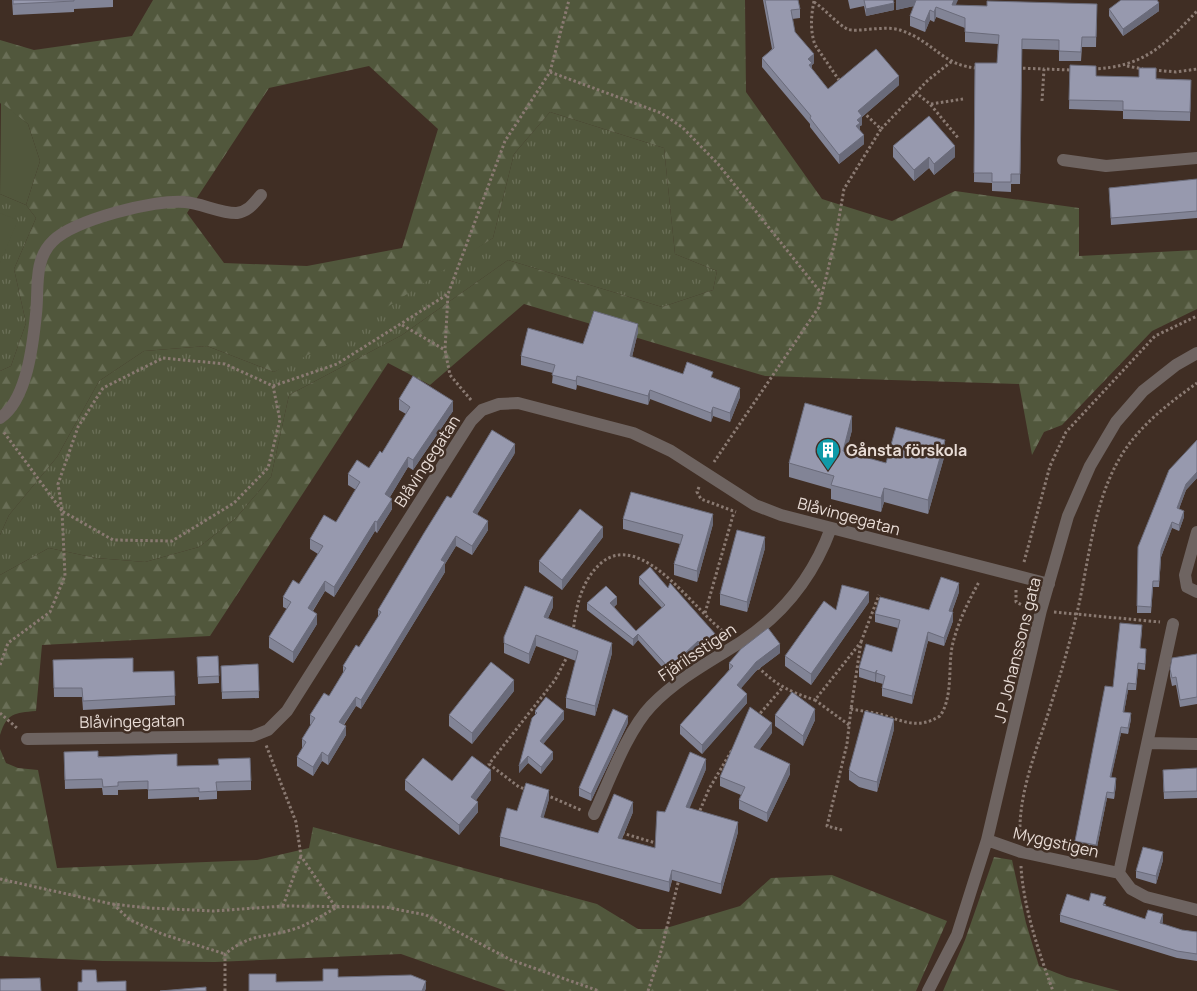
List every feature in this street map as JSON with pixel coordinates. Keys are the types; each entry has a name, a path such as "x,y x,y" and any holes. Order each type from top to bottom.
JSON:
{"street":[{"path":"1064,160 1106,166 1197,158"},
{"path":"0,418 14,404 24,380 36,313 38,276 42,258 51,242 75,226 157,203 185,202 236,213 251,208 261,195"},
{"name":"J P Johanssons gata","path":"928,991 957,935 987,840 1049,584 1068,516 1090,466 1116,422 1143,391 1176,365 1197,353"},
{"name":"Blåvingegatan","path":"27,739 253,736 278,722 287,711 466,430 482,410 498,404 518,403 633,433 671,451 708,473 755,505 831,528 1049,584"},
{"name":"Fjärilsstigen","path":"594,814 636,726 650,707 688,675 764,625 798,592 822,553 831,528"},
{"path":"1197,532 1185,574 1187,587 1197,592"},
{"path":"1172,624 1119,873 1130,889 1146,898 1197,910"},
{"path":"1148,743 1197,744"},
{"name":"Myggstigen","path":"987,840 1021,852 1119,873"}],"path":[{"path":"482,410 450,375 445,350 448,294 505,141 550,72 569,0"},
{"path":"814,1 848,29 856,31 886,27 899,30 928,44 951,62 970,67 989,68"},
{"path":"814,1 812,28 815,45 842,84"},
{"path":"1090,70 1134,63 1176,34 1197,11"},
{"path":"742,515 701,499 697,492 819,307 835,241 844,189 881,129 915,92 951,62"},
{"path":"1124,66 1144,69"},
{"path":"1017,68 1080,70"},
{"path":"1042,101 1044,69"},
{"path":"1153,70 1176,72 1197,69"},
{"path":"550,72 661,114 682,127 718,164 822,294"},
{"path":"915,92 930,104 959,139"},
{"path":"930,104 963,99"},
{"path":"862,110 881,129"},
{"path":"0,665 8,643 50,612 65,576 62,512 58,484 78,427 103,388 163,358 225,364 273,386 337,364 448,294"},
{"path":"402,324 445,350"},
{"path":"1053,991 1040,956 1022,882 1022,806 1027,781 1076,616 1098,514 1120,457 1135,437 1155,416 1197,383"},
{"path":"0,426 62,512 113,540 172,541 234,503 268,468 280,420 273,386"},
{"path":"705,613 734,512"},
{"path":"572,640 582,591 599,565 609,557 622,554 655,566 724,632 740,642"},
{"path":"972,580 988,584"},
{"path":"851,709 881,714 912,725 929,723 940,716 947,697 953,644 963,614 979,582"},
{"path":"1006,589 1015,592"},
{"path":"842,830 827,826 847,744 861,642 879,595"},
{"path":"1076,616 1172,624"},
{"path":"815,700 861,642"},
{"path":"535,792 519,787 489,764 555,680 564,666 570,648"},
{"path":"756,665 773,682 815,700 849,725"},
{"path":"751,724 783,687"},
{"path":"0,713 27,739"},
{"path":"261,733 296,822 301,856 336,908"},
{"path":"696,824 709,789 736,743"},
{"path":"543,794 572,808 594,814"},
{"path":"618,832 643,841 664,845"},
{"path":"283,906 301,856"},
{"path":"648,991 660,955 680,876"},
{"path":"0,879 112,904 214,911 283,906 385,907 426,915 511,960 599,991"},
{"path":"112,904 130,920 154,931 225,954"},
{"path":"225,954 236,945 255,936 294,929 336,908"},
{"path":"225,954 225,991"}],"green space":[{"path":"153,0 745,0 746,92 822,199 892,221 955,191 1079,208 1079,256 1197,250 1197,309 1152,331 1062,425 1044,432 1032,455 1019,384 765,376 524,304 430,385 388,363 210,636 42,645 36,711 22,712 9,718 5,722 0,735 0,575 49,548 96,558 145,562 199,547 236,518 271,477 289,395 402,335 508,260 662,307 713,290 717,271 675,254 664,148 550,112 514,154 493,238 332,343 274,372 207,346 144,351 99,381 57,457 9,515 0,535 0,371 11,366 26,323 14,269 36,218 26,205 40,161 28,124 0,103 0,40 34,50 132,36","holes":["369,66 438,129 402,248 307,266 224,263 187,213 269,88"]},
{"path":"1,102 28,124 40,161 26,205 0,194"},
{"path":"550,112 664,148 675,254 717,271 713,290 662,307 508,260 402,335 289,395 271,477 236,518 199,547 145,562 96,558 49,548 0,575 0,535 9,515 57,457 99,381 144,351 207,346 274,372 493,238 514,154"},
{"path":"0,194 26,205 36,218 14,269 26,323 11,366 0,371"},
{"path":"0,213 18,220 0,263"},
{"path":"0,749 6,763 18,768 38,770 57,868 257,860 309,848 313,827 597,904 638,929 663,929 740,906 771,878 832,875 947,921 916,991 506,991 401,954 215,962 103,961 0,956"},
{"path":"994,857 1012,860 1026,923 1039,966 1067,977 1120,991 943,991 965,940"}],"building":[{"path":"13,0 74,0 74,1 13,4"},
{"path":"765,0 798,0 800,9 791,10 795,32 814,54 808,59 812,63 809,65 828,89 876,49 899,76 858,111 862,116 857,120 860,123 856,126 864,135 839,155 810,118 811,116 762,58 774,48"},
{"path":"864,0 893,0 894,3 866,9"},
{"path":"916,0 954,0 952,5 987,6 987,1 1097,4 1096,37 1082,37 1081,52 1059,51 1059,40 1022,39 1020,174 1011,174 1011,182 992,182 992,173 974,173 975,63 997,63 999,35 965,32 965,18 936,7 934,12 930,10 925,22 910,16"},
{"path":"1121,0 1157,0 1159,3 1123,29 1109,9"},
{"path":"1070,65 1096,66 1096,76 1139,77 1139,68 1156,68 1156,79 1191,80 1190,112 1123,110 1123,101 1069,100"},
{"path":"929,116 955,146 934,164 929,157 914,170 893,146"},
{"path":"1197,179 1197,211 1111,218 1109,188"},
{"path":"594,311 638,324 630,356 683,374 687,362 713,372 711,377 740,388 730,413 713,407 711,413 650,390 648,396 577,376 576,381 552,375 555,365 521,356 528,328 583,344"},
{"path":"413,376 453,401 413,460 408,457 385,494 392,499 377,522 375,521 334,587 325,581 308,608 317,614 293,652 269,637 291,602 283,597 293,580 299,584 323,546 310,539 324,515 336,522 360,482 348,474 357,460 369,468 380,451 382,453 410,407 399,399"},
{"name":"Gånsta förskola","path":"805,403 852,416 843,451 886,463 896,427 945,440 928,500 884,488 881,498 831,485 834,476 789,463"},
{"path":"492,430 515,444 473,512 488,521 472,546 456,536 441,560 445,562 361,700 356,697 339,722 346,726 328,756 322,752 313,767 297,757 306,742 302,739 315,718 310,715 324,693 329,696 346,668 343,666 356,645 359,647 381,612 378,610 424,533 447,496 451,498"},
{"path":"1197,440 1197,472 1186,484 1177,508 1184,511 1179,525 1172,522 1161,550 1159,581 1153,581 1151,607 1137,606 1138,547 1169,470"},
{"path":"631,492 713,514 697,571 674,564 683,535 623,519"},
{"path":"580,509 603,527 562,580 539,561"},
{"path":"737,530 765,537 747,602 720,594"},
{"path":"650,567 668,588 670,583 717,636 704,647 698,641 669,668 638,634 633,639 587,603 606,586 617,597 610,603 636,631 665,605 639,577"},
{"path":"941,577 959,583 949,611 953,612 944,638 928,632 912,696 882,688 885,676 876,673 877,670 875,673 859,668 866,644 892,652 900,620 875,614 880,597 929,610"},
{"path":"842,585 869,592 811,674 785,656 824,601 836,610"},
{"path":"525,586 553,597 544,617 612,643 595,706 566,698 578,651 536,635 529,654 504,643 504,637"},
{"path":"1120,623 1142,625 1140,648 1146,649 1145,664 1138,663 1136,684 1128,683 1123,712 1131,713 1128,728 1121,727 1110,777 1116,778 1114,793 1107,792 1096,845 1075,841 1105,686 1113,687"},
{"path":"768,628 780,644 756,662 737,685 747,694 702,745 680,725 733,666 729,663 741,649"},
{"path":"1197,654 1197,697 1180,700 1176,677 1172,678 1170,669 1172,658"},
{"path":"218,656 219,676 198,677 197,657"},
{"path":"133,658 133,672 174,671 175,696 83,701 82,688 54,688 53,660"},
{"path":"491,662 514,680 472,733 449,715"},
{"path":"258,664 259,691 222,692 221,666"},
{"path":"792,692 815,709 803,736 775,715"},
{"path":"546,697 564,711 540,741 553,752 541,767 528,756 519,766 532,718"},
{"path":"750,707 772,723 754,747 790,764 767,813 739,800 745,787 720,777"},
{"path":"613,709 628,716 591,794 579,788"},
{"path":"865,711 894,719 877,782 859,777 849,770"},
{"path":"98,751 98,757 177,754 177,766 219,765 218,759 250,758 251,781 216,782 217,791 199,792 199,788 148,790 148,781 118,782 118,786 103,787 102,779 65,780 64,752"},
{"path":"690,752 706,759 686,807 738,822 721,884 672,870 669,882 500,837 507,808 517,811 526,783 549,790 541,817 598,833 614,794 633,802 618,838 655,848 657,811 665,812"},
{"path":"472,756 491,770 471,797 478,802 459,825 405,780 423,758 452,781"},
{"path":"1197,768 1197,791 1164,792 1163,770"},
{"path":"1143,847 1163,852 1156,876 1136,871"},
{"path":"1091,893 1106,897 1103,905 1145,919 1148,910 1163,914 1160,923 1182,930 1197,932 1197,954 1177,951 1060,915 1067,894 1089,901"},
{"path":"323,969 338,969 338,977 411,975 426,981 422,991 249,991 249,974 276,974 276,982 323,981"},
{"path":"82,970 96,970 97,982 126,981 126,991 78,991 78,982 82,982"},
{"path":"40,978 41,991 0,991 0,979"},
{"path":"206,987 206,991 160,991"}],"place":[{"name":"Gånsta förskola","path":"828,471"}]}
